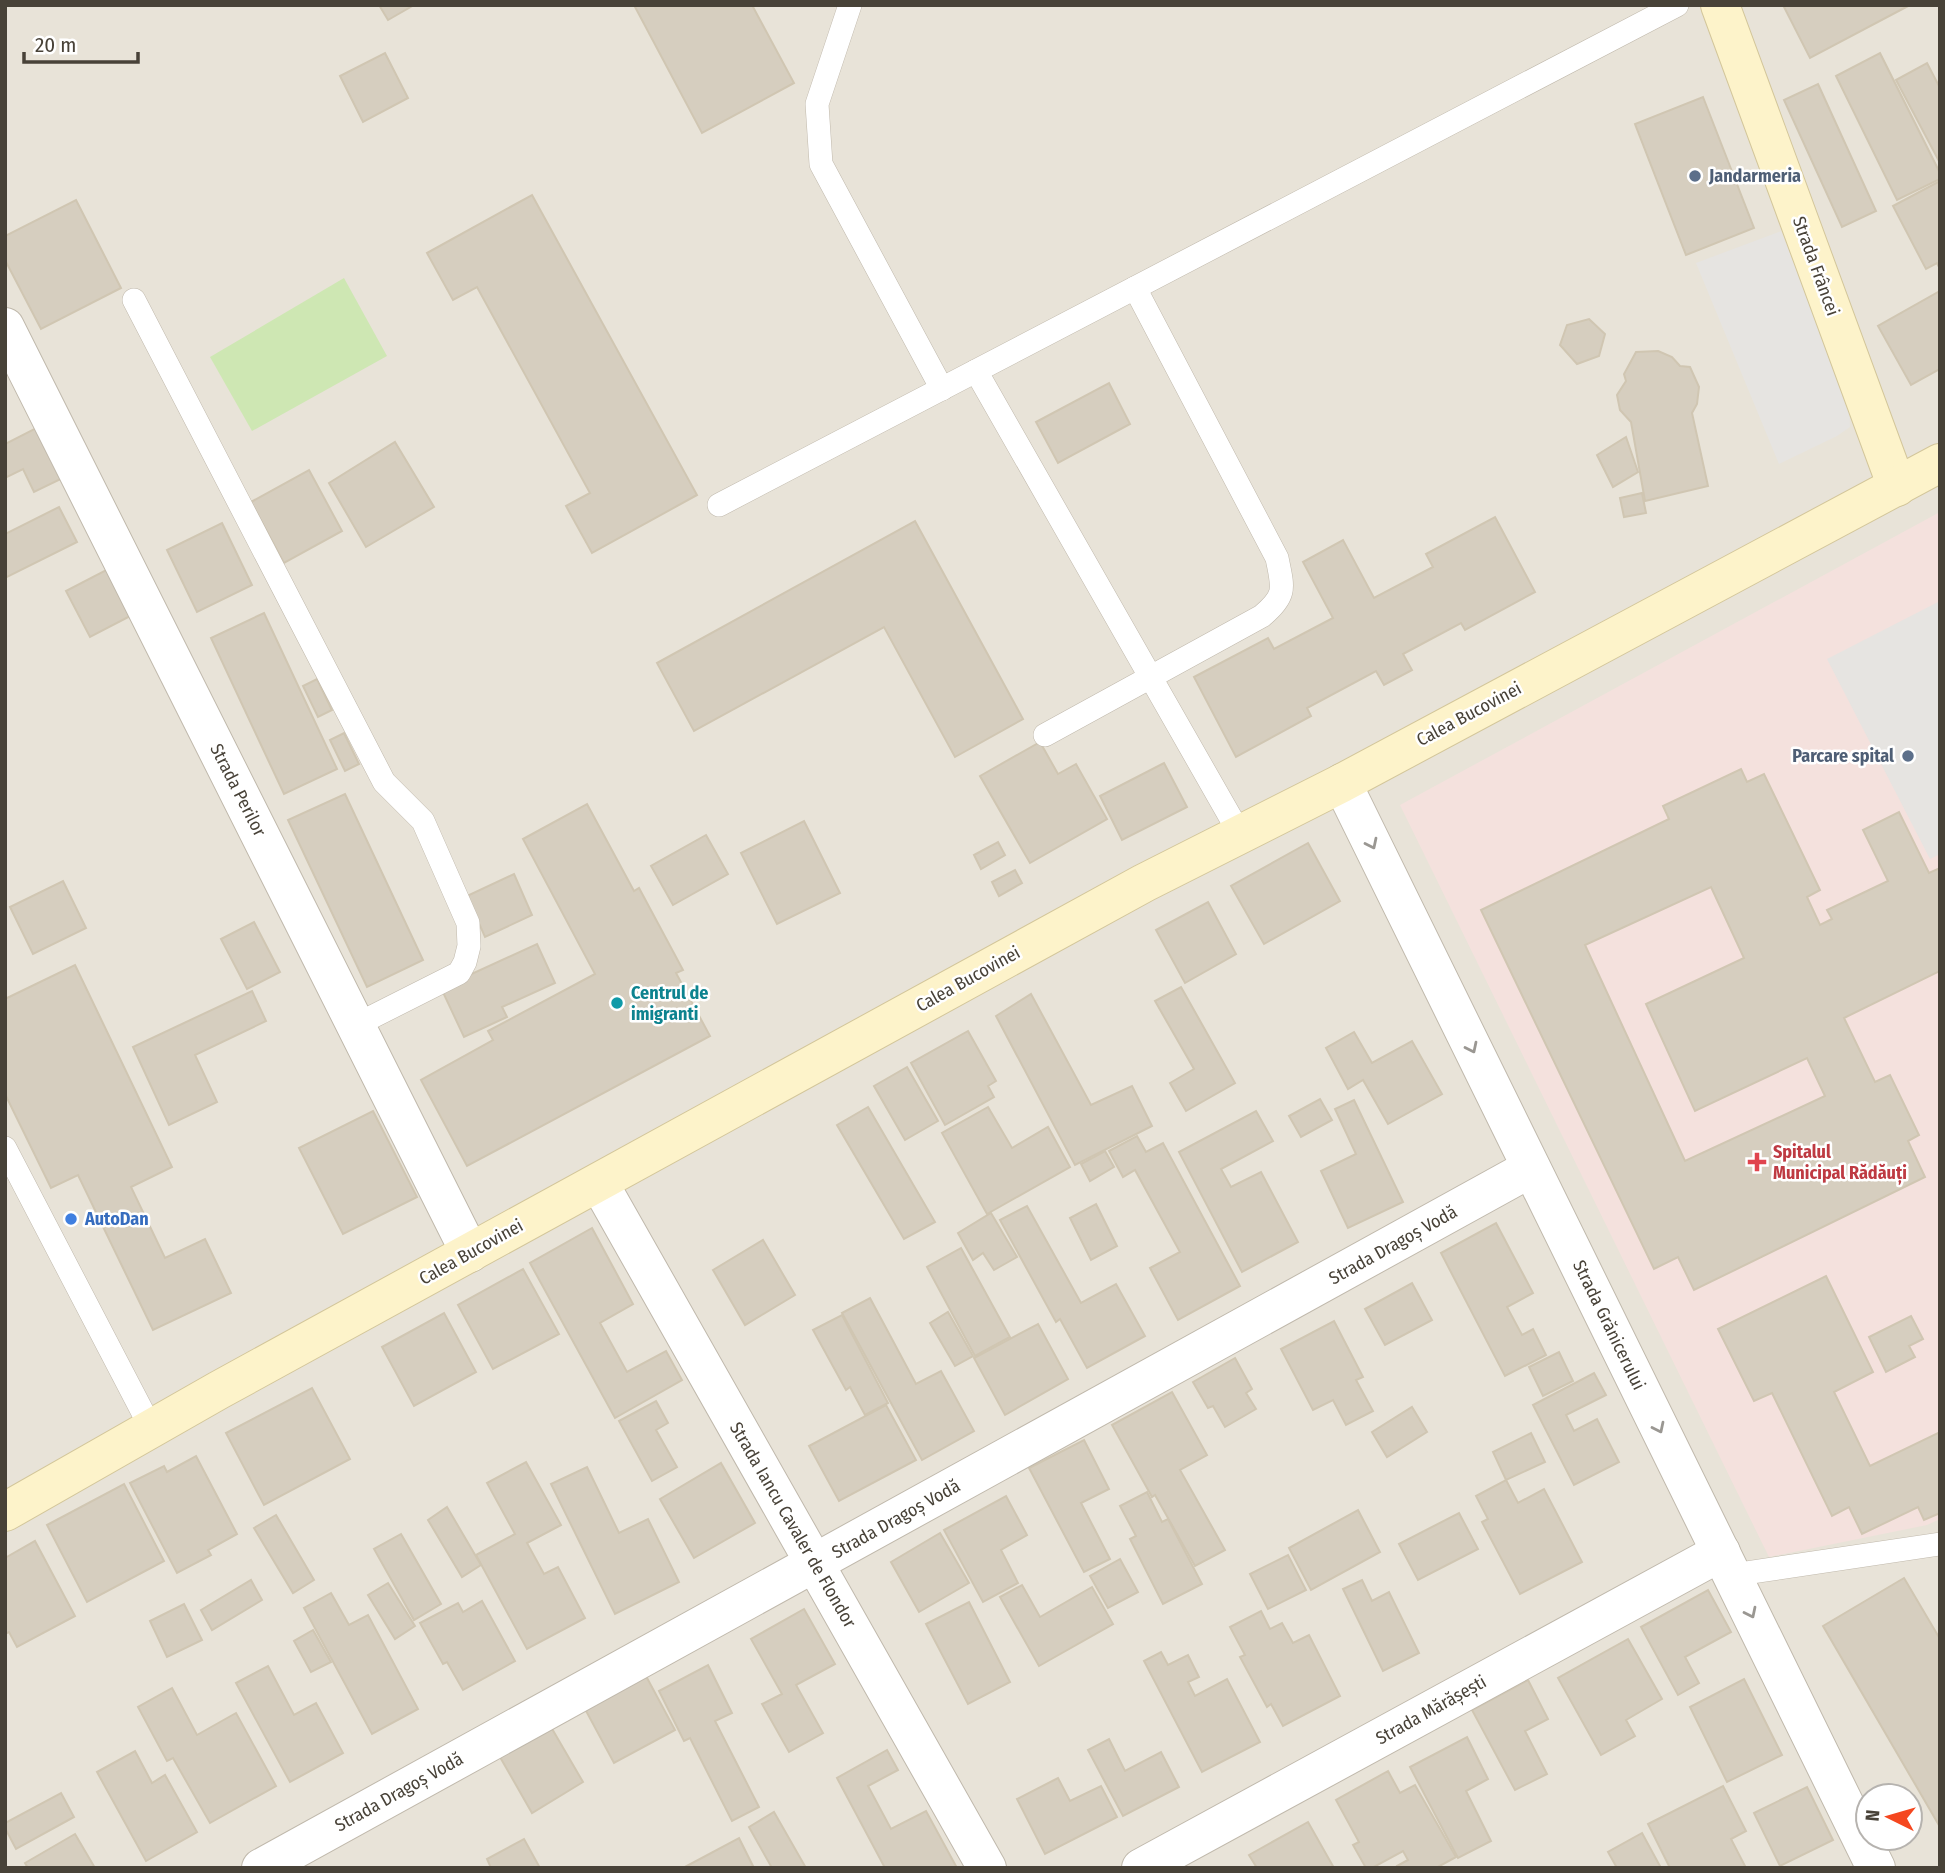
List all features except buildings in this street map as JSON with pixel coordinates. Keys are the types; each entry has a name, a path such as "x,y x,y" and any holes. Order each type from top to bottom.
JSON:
{"main road":[{"name":"Strada Frâncei","path":"1720,5 1896,487"},
{"name":"Calea Bucovinei","path":"5,1512 151,1427 1144,883 1342,783 1940,463"}],"street":[{"name":"Strada Perilor","path":"5,327 470,1252"},
{"name":"Strada Grănicerului","path":"1342,783 1876,1868"},
{"name":"Strada Dragoș Vodă","path":"261,1868 1531,1168"},
{"name":"Strada Iancu Cavaler de Flondor","path":"599,1183 987,1868"},
{"name":"Strada Mărășești","path":"1141,1868 1726,1563"}],"lane":[{"path":"850,5 817,104 821,164 942,389"},
{"path":"719,505 1677,5"},
{"path":"1045,735 1262,616 1275,605 1283,589 1277,558 1135,288"},
{"path":"134,300 383,782 423,821 468,923 469,946 459,973 356,1025"},
{"path":"976,371 1240,834"},
{"path":"5,1148 151,1427"},
{"path":"1726,1563 1940,1544"}],"shaded area":[{"path":"5,5 1940,5 1940,1868 5,1868"},
{"path":"1781,231 1849,402 1850,427 1779,464 1696,263"},
{"name":"Spitalul Municipal Rădăuți","path":"1940,512 1940,1519 1927,1525 1769,1557 1400,805"},
{"name":"Parcare spital","path":"1940,601 1940,854 1930,859 1827,659"}],"green space":[{"path":"344,278 387,356 252,431 210,357"}],"place":[{"name":"Jandarmeria","path":"1695,176"},
{"name":"Parcare spital","path":"1908,756"},
{"name":"Centrul de imigranti","path":"617,1003"},
{"name":"Spitalul Municipal Rădăuți","path":"1757,1162"},
{"name":"AutoDan","path":"71,1219"}]}
